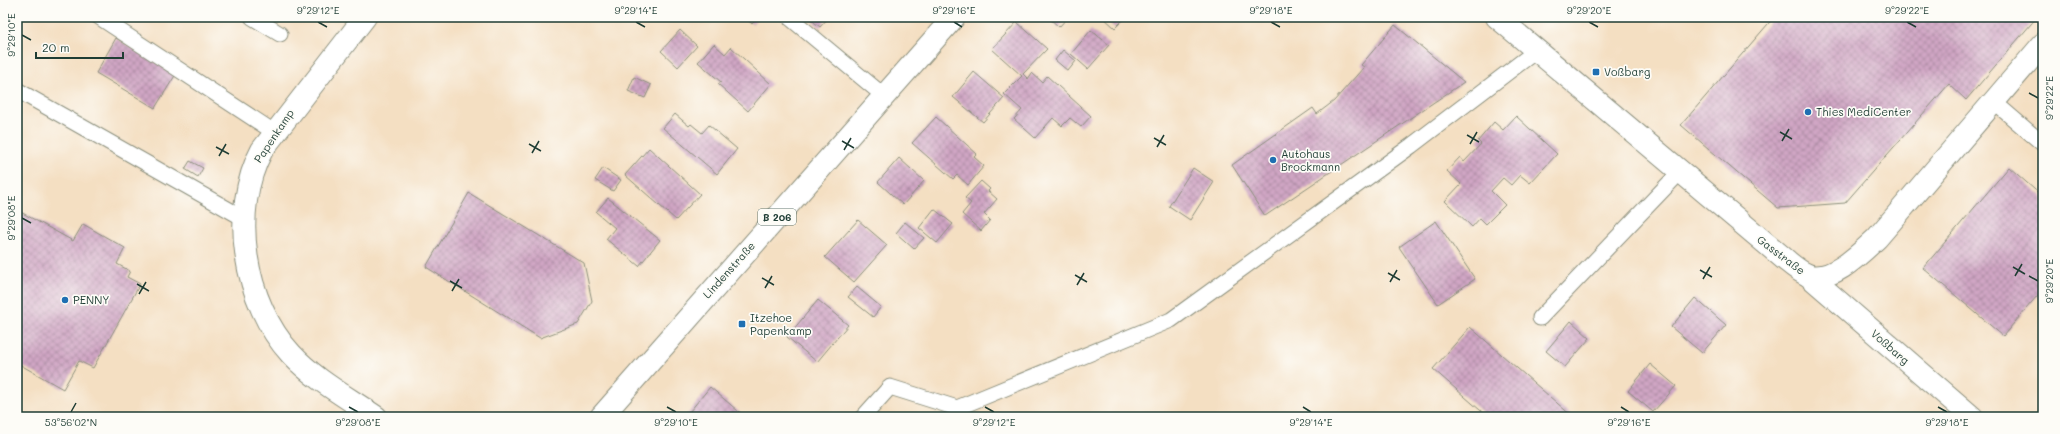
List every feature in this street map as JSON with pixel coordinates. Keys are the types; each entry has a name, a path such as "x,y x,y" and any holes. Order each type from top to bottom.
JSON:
{"street":[{"name":"Papenkamp","path":"365,17 274,132 254,166 246,201 245,219 249,267 255,289 262,308 279,338 303,366 376,417"},
{"name":"Lindenstraße","path":"601,417 709,292 954,17"},
{"name":"Gasstraße","path":"1497,17 1792,265 1809,276 1830,273 1857,256 1899,214 2043,44"},
{"name":"Voßbarg","path":"1809,276 1972,417"}],"lane":[{"path":"99,17 274,132"},
{"path":"252,17 280,34"},
{"path":"789,17 884,96"},
{"path":"863,417 890,387 957,408 1171,320 1411,146 1537,50"},
{"path":"17,90 245,219"},
{"path":"1994,102 2043,144"},
{"path":"1540,318 1680,172"}],"building":[{"path":"744,17 758,17 752,24"},
{"path":"808,17 829,17 820,27"},
{"path":"1048,17 1068,17 1059,27"},
{"path":"1103,17 1122,17 1124,19 1115,28"},
{"name":"Thies MediCenter","path":"1774,17 2037,17 1966,100 1949,84 1845,203 1778,208 1681,125"},
{"path":"1017,22 1047,49 1023,74 1028,79 1032,73 1042,82 1047,76 1091,116 1081,127 1070,118 1062,126 1053,118 1035,138 1014,119 1022,110 1004,94 1022,76 992,49"},
{"path":"1395,25 1464,82 1265,216 1232,165 1313,108 1317,114 1334,101 1364,67 1361,65"},
{"path":"680,30 697,46 678,67 661,51"},
{"path":"1091,30 1109,45 1088,69 1071,54"},
{"path":"116,38 176,74 155,108 96,73"},
{"path":"714,44 725,54 731,47 771,84 748,111 718,84 721,82 698,62"},
{"path":"1063,50 1076,61 1068,71 1055,60"},
{"path":"974,72 1004,98 983,122 953,97"},
{"path":"634,77 651,85 645,98 628,91"},
{"path":"675,114 689,126 691,124 702,133 709,125 737,149 717,174 663,128"},
{"path":"1516,116 1557,154 1530,183 1520,175 1511,185 1503,178 1491,191 1505,205 1486,224 1480,218 1472,227 1445,201 1461,184 1447,171 1460,157 1464,162 1481,144 1478,141 1494,122 1503,130"},
{"path":"936,117 977,154 974,157 984,166 968,185 957,175 953,179 912,143"},
{"path":"649,148 700,194 676,220 625,175"},
{"path":"899,158 924,181 903,205 878,182"},
{"path":"190,161 203,168 198,177 185,169"},
{"path":"2009,167 2043,197 2043,289 2003,336 1923,268"},
{"path":"603,168 621,180 613,191 595,180"},
{"path":"1193,168 1214,182 1190,220 1169,206"},
{"path":"981,181 990,189 988,191 997,199 984,214 990,220 981,231 962,214 971,203 965,198"},
{"path":"469,193 584,263 592,301 578,324 540,338 426,267"},
{"path":"608,198 660,240 639,266 606,239 615,228 596,212"},
{"path":"934,209 953,224 937,243 919,228"},
{"name":"PENNY","path":"17,210 73,241 83,224 125,248 117,264 130,271 127,277 140,284 93,368 79,361 63,389 17,363"},
{"path":"858,220 887,245 854,282 825,257"},
{"path":"1436,221 1475,279 1438,304 1399,247"},
{"path":"905,222 924,238 914,249 896,233"},
{"path":"857,287 881,307 873,317 848,297"},
{"path":"1695,298 1726,325 1702,353 1671,327"},
{"path":"818,300 848,325 817,362 787,337"},
{"path":"1571,321 1590,338 1565,367 1546,351"},
{"path":"1470,327 1573,417 1488,417 1433,369"},
{"path":"1650,364 1676,386 1653,412 1628,391"},
{"path":"710,387 745,417 685,417"}],"place":[{"name":"Voßbarg","path":"1596,72"},
{"name":"Thies MediCenter","path":"1808,112"},
{"name":"Autohaus Brockmann","path":"1273,160"},
{"name":"PENNY","path":"65,300"},
{"name":"Itzehoe Papenkamp","path":"742,324"}]}
